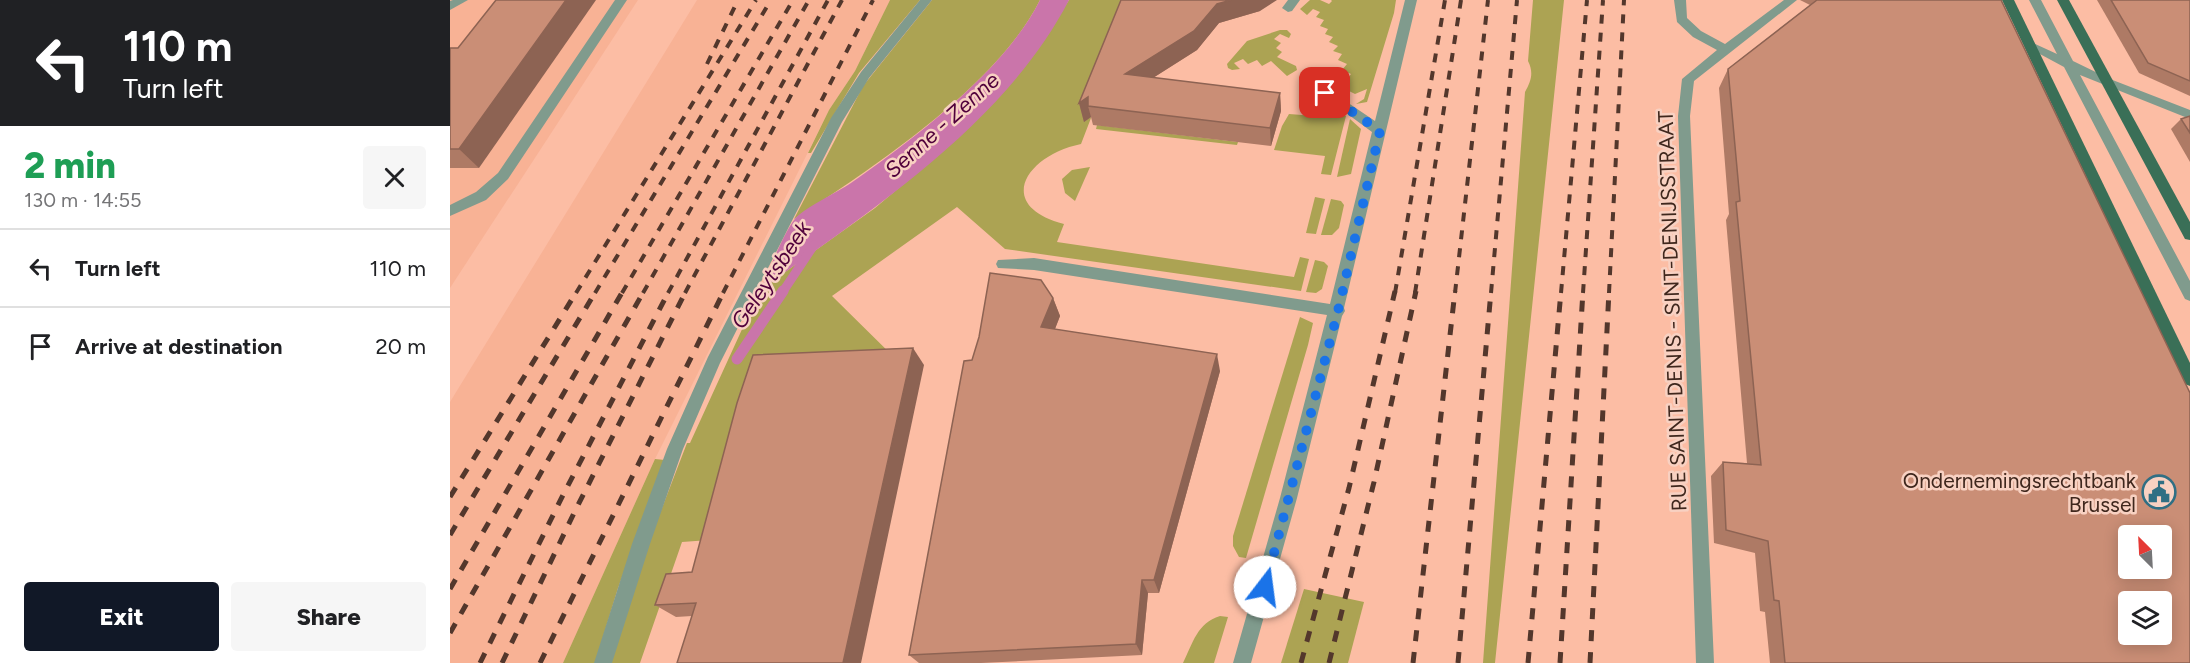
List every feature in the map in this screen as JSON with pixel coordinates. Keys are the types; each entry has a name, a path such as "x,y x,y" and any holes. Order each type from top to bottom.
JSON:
{"main road":[{"path":"2008,0 2190,379"},
{"path":"2064,0 2190,235"}],"street":[{"path":"450,6 462,0"},
{"path":"450,211 481,196 503,176 621,0"},
{"path":"603,663 675,448 713,362 836,121 865,75 926,0"},
{"path":"1242,663 1265,587 1338,311 1411,0"},
{"path":"1680,0 1682,19 1698,34 1726,50"},
{"name":"RUE SAINT-DENIS - SINT-DENIJSSTRAAT","path":"1705,663 1684,116 1688,79 1791,0"},
{"path":"2035,0 2190,295"},
{"path":"2031,45 2106,82 2190,115"},
{"path":"1325,93 1380,131"},
{"path":"1003,264 1034,264 1338,311"}],"shaded area":[{"path":"450,0 638,0 450,288"},
{"path":"697,0 890,0 855,71 829,110 655,459 563,663 450,663 450,402"},
{"path":"890,0 920,0 859,73 811,153 808,153 829,110 855,71"},
{"path":"932,0 1040,0 1021,32 995,63 965,93 895,150 794,219 863,86"},
{"path":"1069,0 1137,0 1089,114 1091,118 1081,144 1046,158 1033,169 1026,181 1024,193 1029,205 1042,216 1064,224 1057,242 1294,277 1300,257 1309,259 1301,291 1005,249 957,207 832,296 903,366 723,539 682,542 640,663 611,663 647,547 687,443 690,443 760,290 875,208 932,160 1013,80 1044,39"},
{"path":"1310,0 1320,0 1329,4 1331,0 1396,0 1367,102 1356,104 1364,99 1367,89 1355,94 1343,88 1351,74 1342,70 1347,64 1338,60 1342,54 1333,51 1338,46 1329,42 1333,37 1325,34 1328,29 1320,26 1324,20 1316,17 1320,12 1313,9 1307,15 1300,9"},
{"path":"1533,0 1564,0 1495,663 1483,663 1525,92 1531,77 1528,61"},
{"path":"1280,30 1287,30 1291,34 1289,38 1280,34 1274,39 1281,43 1276,48 1282,52 1277,57 1296,66 1297,70 1287,76 1271,61 1262,66 1257,60 1248,64 1243,59 1234,63 1240,69 1228,68 1227,64 1247,41"},
{"path":"1323,100 1346,116 1331,175 1321,174 1325,156 1274,150 1282,126 1289,114 1315,116 1320,101"},
{"path":"1350,119 1361,129 1351,174 1337,177"},
{"path":"1097,125 1238,142 1237,145 1096,129"},
{"path":"1090,167 1075,201 1065,193 1062,179 1072,170"},
{"path":"1315,197 1325,199 1316,234 1306,233"},
{"path":"1331,199 1341,201 1344,205 1339,228 1332,235 1321,235"},
{"path":"1315,260 1324,262 1328,266 1322,289 1316,293 1306,292"},
{"path":"1300,317 1313,323 1308,345 1246,558 1239,557 1233,546 1233,536"},
{"path":"655,459 665,460 618,588 595,663 563,663"},
{"path":"1304,589 1364,602 1348,663 1281,663"},
{"path":"1220,616 1228,617 1214,663 1183,663 1201,629 1206,623"}],"water":[{"name":"Senne - Zenne","path":"1040,0 1069,0 1042,45 1009,87 932,162 846,229 760,290 794,220 902,146 956,101 1005,52 1025,26"}],"building":[{"path":"496,0 566,0 459,149 450,149 450,48 458,48"},
{"path":"1121,0 1231,0 1217,4 1194,31 1125,74 1280,93 1270,128 1088,106 1088,97 1079,103"},
{"path":"1817,0 2001,0 2190,393 2190,663 1785,663 1779,601 1774,600 1768,541 1726,530 1723,462 1761,465 1736,202 1740,201 1728,69"},
{"path":"2111,0 2190,0 2190,81 2148,63"},
{"path":"2190,116 2190,133 2181,119"},
{"path":"990,273 1041,280 1053,298 1041,327 1217,354 1154,580 1142,580 1136,644 909,655 964,361 972,360 979,337"},
{"path":"913,348 843,663 677,663 696,603 655,605 666,574 692,572 737,403 753,355"}],"waterway":[{"name":"Geleytsbeek","path":"782,293 814,245"},
{"name":"Geleytsbeek","path":"737,359 783,291"}],"railway":[{"path":"707,64 738,0"},
{"path":"576,293 756,0"},
{"path":"595,293 771,0"},
{"path":"622,293 793,0"},
{"path":"643,293 809,0"},
{"path":"668,293 828,0"},
{"path":"685,293 842,0"},
{"path":"723,292 873,0"},
{"path":"1395,293 1445,0"},
{"path":"1415,293 1461,0"},
{"path":"1455,293 1488,0"},
{"path":"1491,293 1517,0"},
{"path":"1561,293 1587,0"},
{"path":"1583,293 1603,0"},
{"path":"1609,293 1624,0"},
{"path":"450,497 577,291"},
{"path":"450,535 596,291"},
{"path":"450,589 623,291"},
{"path":"450,633 644,291"},
{"path":"480,663 563,495 669,291"},
{"path":"502,663 575,511 686,291"},
{"path":"1301,663 1349,488 1395,291"},
{"path":"1329,663 1374,482 1416,291"},
{"path":"1413,663 1455,291"},
{"path":"1458,663 1491,291"},
{"path":"1528,663 1561,291"},
{"path":"1560,663 1583,291"},
{"path":"1590,663 1609,291"},
{"path":"540,663 723,292"}],"place":[{"name":"Ondernemingsrechtbank Brussel","path":"2159,492"}],"route":[{"path":"1265,587 1338,311 1380,131 1325,93"}]}
